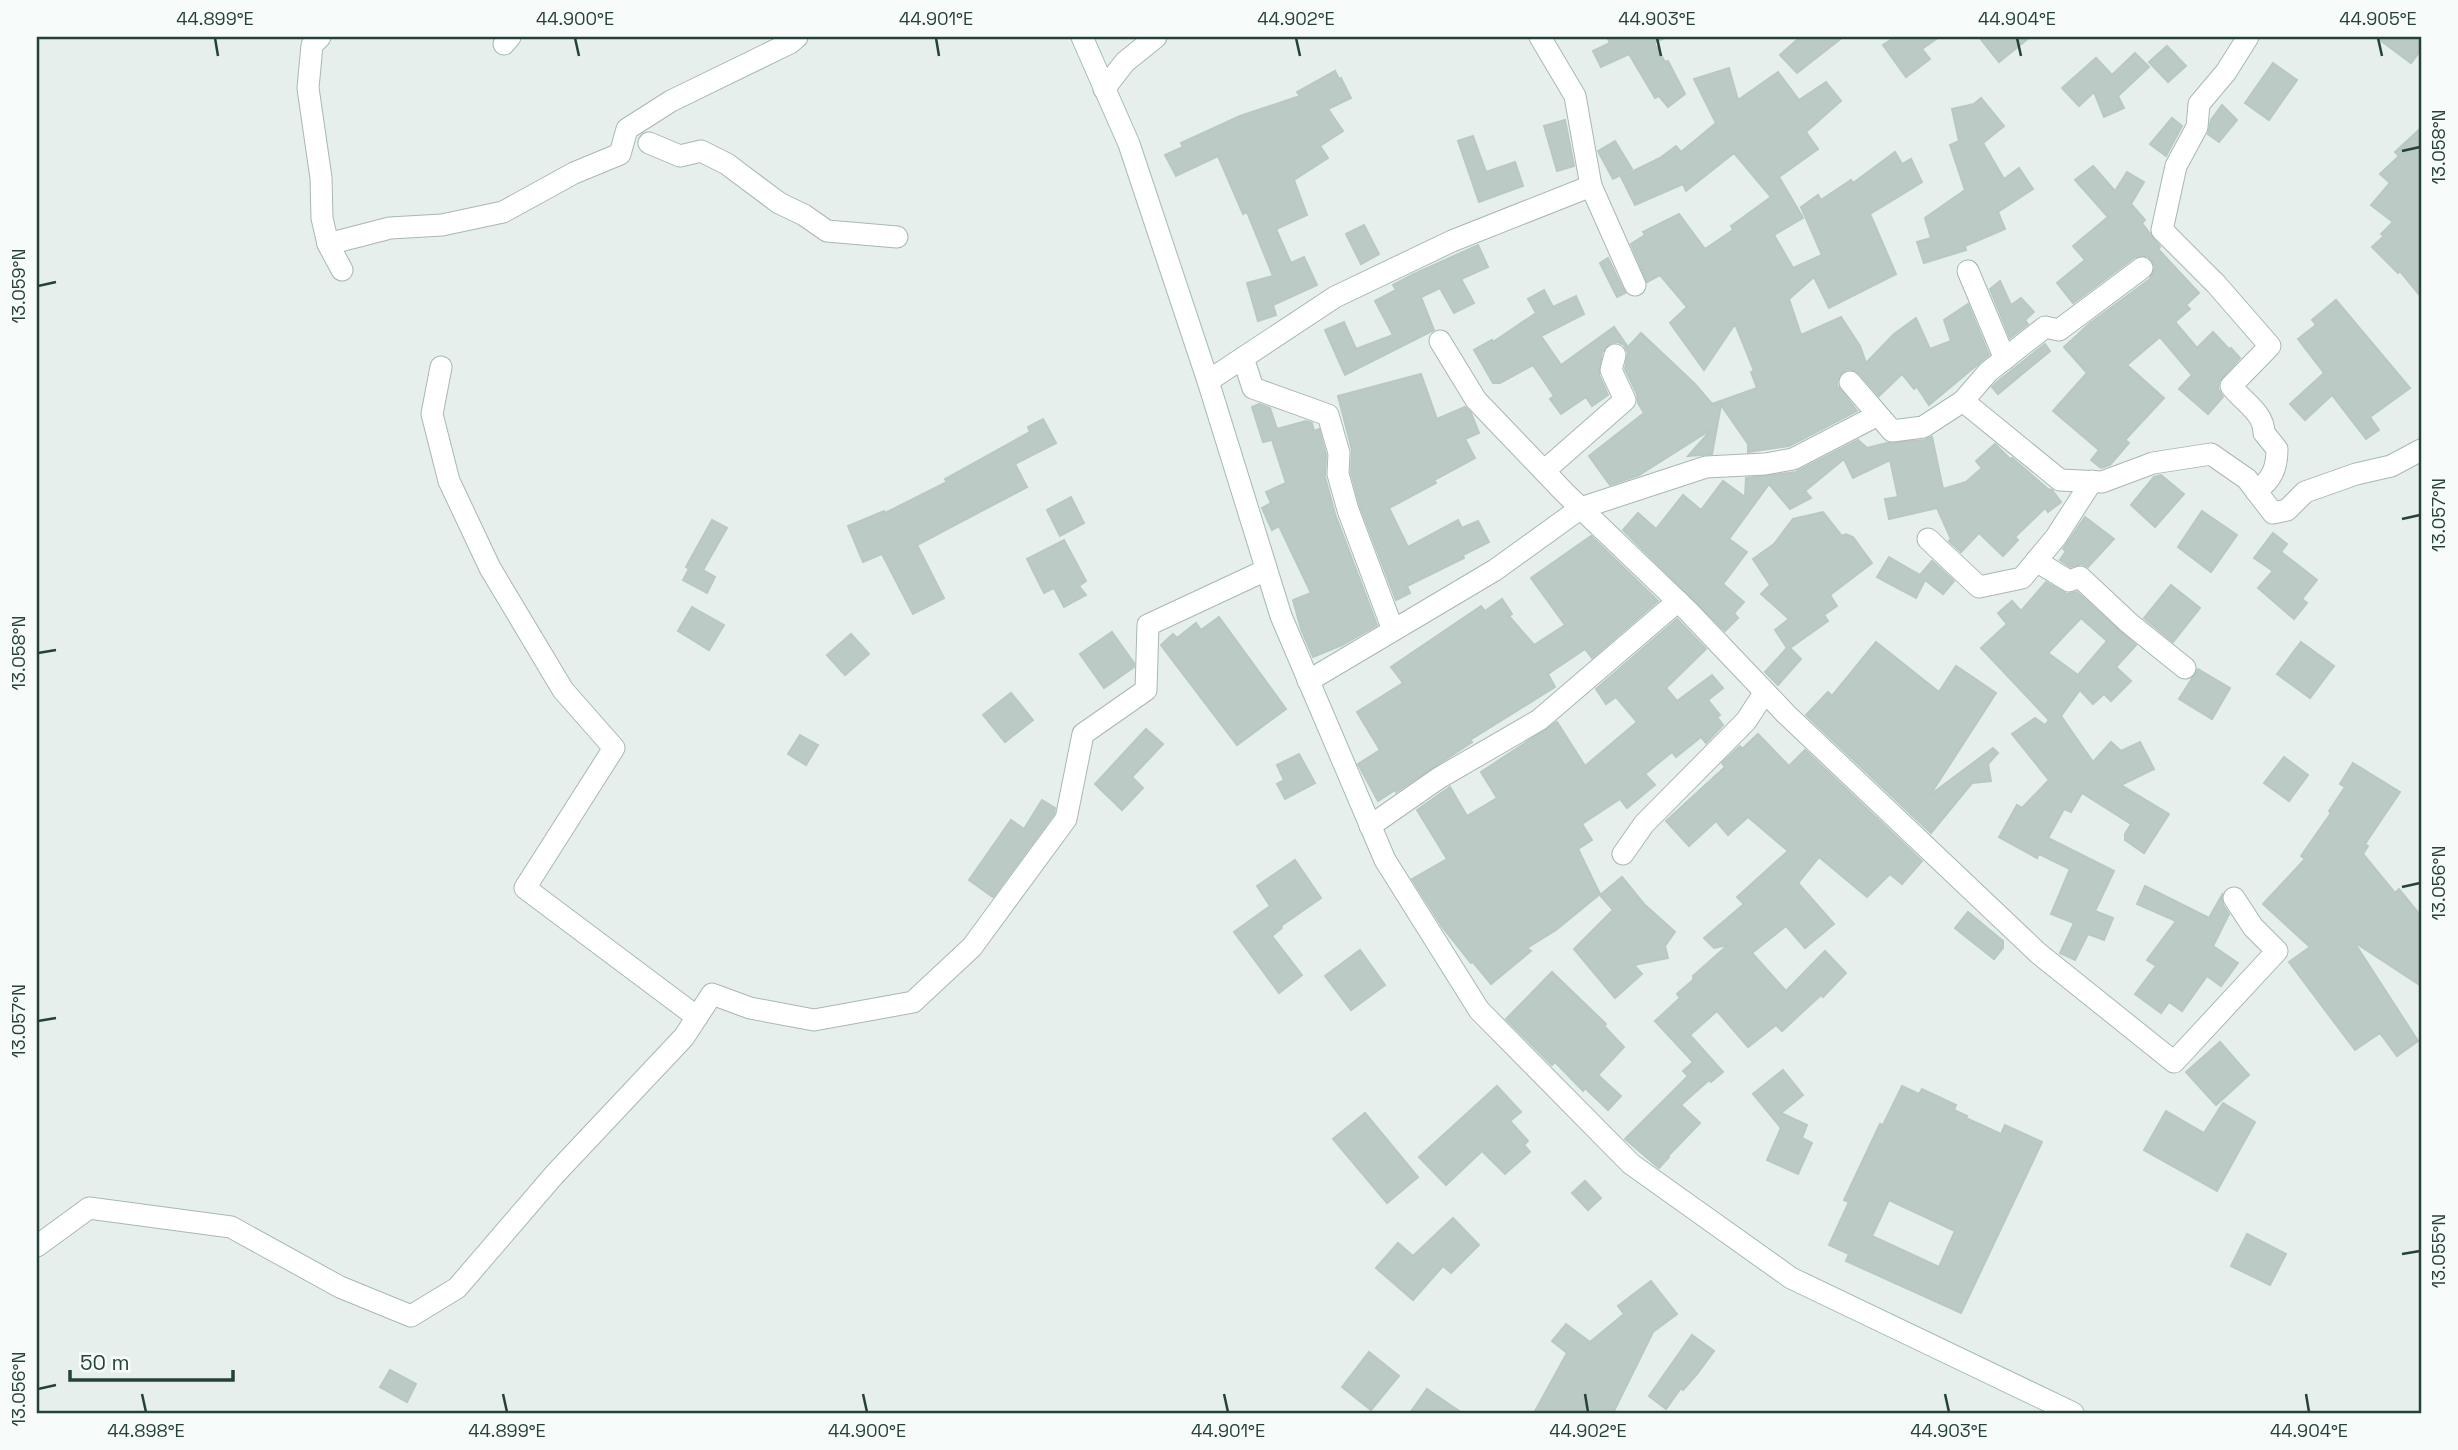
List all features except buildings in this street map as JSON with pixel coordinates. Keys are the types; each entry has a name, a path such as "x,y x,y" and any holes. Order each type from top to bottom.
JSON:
{"street":[{"path":"320,37 312,45 307,88 321,178 322,218 328,244 342,270"},
{"path":"328,244 390,228 442,225 503,212 574,173 620,154 626,129 671,101 790,43 797,37"},
{"path":"1082,37 1129,144 1208,381 1281,616 1385,860 1479,1010 1631,1164 1791,1278 2073,1413"},
{"path":"1104,89 1125,62 1156,37"},
{"path":"1540,37 1575,96 1591,186 1635,285"},
{"path":"2248,37 2226,72 2199,104 2197,127 2176,166 2170,186 2162,230 2216,284 2270,346 2231,386 2249,403 2264,425 2264,433 2277,449 2277,464 2269,482 2256,491"},
{"path":"649,143 680,156 701,152 718,160 779,203 827,231 897,237"},
{"path":"1208,381 1335,297 1452,241 1591,186"},
{"path":"1850,382 1892,431 1923,427 1963,401 1988,372 2045,327 2059,330 2142,268"},
{"path":"1968,271 2005,359"},
{"path":"1440,341 1476,400 1581,508 1678,601 1765,692 2038,953 2174,1062 2277,951 2253,928 2234,898"},
{"path":"1544,471 1625,400 1611,370 1615,355"},
{"path":"1243,358 1253,388 1328,415 1339,453 1338,474 1348,510 1393,630"},
{"path":"441,368 432,414 449,481 490,568 563,690 614,748 525,888 697,1017"},
{"path":"1963,401 2060,480 2102,482 2153,463 2211,454 2247,479 2273,513 2287,510 2305,492 2356,474 2391,466 2421,450"},
{"path":"1308,681 1495,570 1581,508 1706,467 1765,464 1793,459 1878,415"},
{"path":"1928,539 1979,587 2022,578 2056,537 2092,481"},
{"path":"2036,561 2069,581 2080,577 2129,623 2185,668"},
{"path":"37,1246 89,1208 231,1227 340,1287 411,1316 457,1288 555,1174 684,1037 712,994 750,1008 814,1020 913,1002 972,947 1066,819 1083,734 1146,690 1148,625 1266,570"},
{"path":"1370,826 1439,778 1539,720 1678,601"},
{"path":"1622,854 1644,824 1746,721 1765,692"}]}
